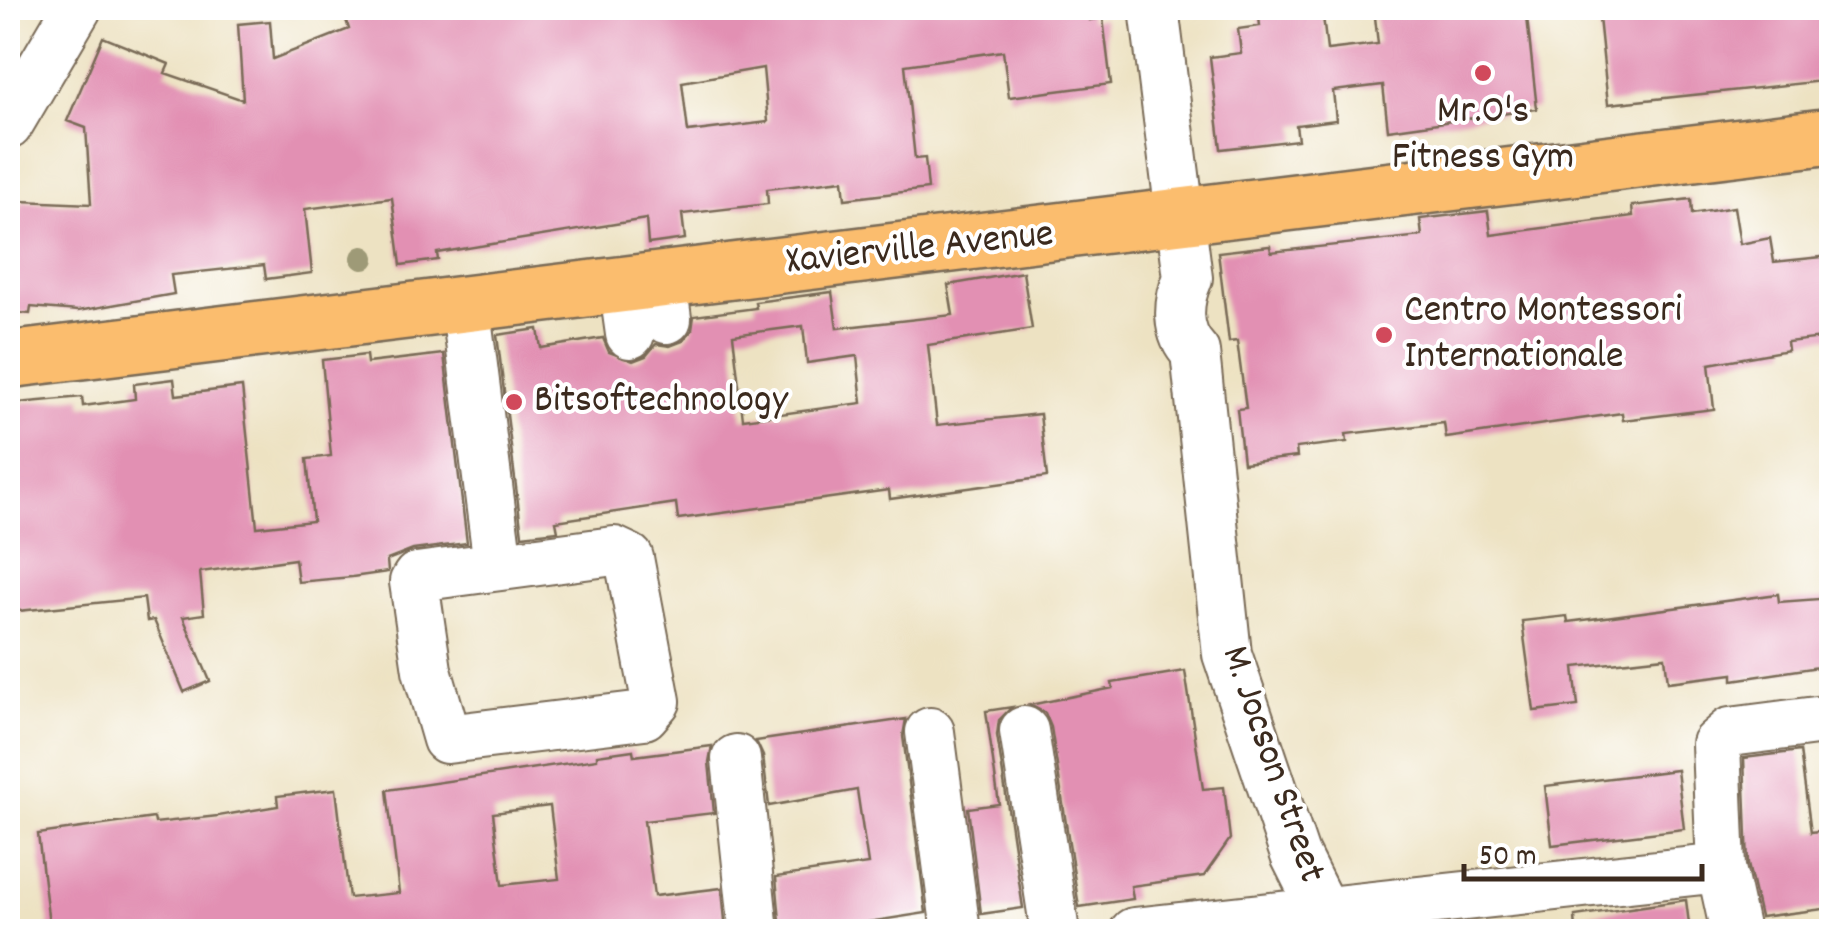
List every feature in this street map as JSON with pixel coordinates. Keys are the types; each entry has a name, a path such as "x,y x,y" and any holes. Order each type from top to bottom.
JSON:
{"main road":[{"name":"Xavierville Avenue","path":"8,360 465,302 645,304 1182,220 1832,136"}],"street":[{"path":"8,126 78,8"},
{"name":"M. Jocson Street","path":"1154,8 1188,278 1179,298 1184,340 1195,352 1227,654 1295,855 1333,922"},
{"path":"465,302 498,566"},
{"path":"624,553 656,701 651,709 644,715 590,724 447,738 427,670 414,582 423,574 498,566 624,553"},
{"path":"1734,932 1721,868 1714,749 1718,739 1730,732 1832,718"},
{"path":"1024,731 1055,932"},
{"path":"930,732 956,932"},
{"path":"736,759 754,932"},
{"path":"1134,932 1333,922 1721,868"}],"building":[{"path":"375,8 1089,8 1090,20 1103,18 1111,84 1009,97 1003,51 905,65 915,159 925,158 928,189 845,199 843,180 767,189 768,204 682,214 685,239 648,244 646,219 437,253 438,260 401,265 392,198 305,209 312,273 266,279 264,265 171,275 174,294 78,311 31,307 30,314 8,312 8,206 20,210 21,201 91,204 86,128 67,121 103,37 169,64 165,73 243,100 238,24 270,21 273,59 349,29 346,20","holes":["763,68 768,122 688,132 682,82"]},
{"path":"1258,8 1322,8 1327,50 1378,44 1374,8 1526,8 1537,109 1388,130 1383,85 1333,91 1336,120 1296,125 1298,140 1221,149 1210,57 1241,53 1238,29 1260,26"},
{"path":"1598,8 1826,8 1832,80 1608,104"},
{"path":"1691,199 1692,214 1734,207 1740,244 1770,238 1774,262 1832,256 1832,337 1787,342 1788,350 1709,364 1714,409 1623,420 1622,413 1446,438 1444,423 1346,434 1347,442 1296,448 1297,457 1243,463 1237,409 1246,408 1237,341 1229,342 1218,252 1270,246 1271,252 1422,236 1420,219 1488,211 1491,235 1633,216 1632,206"},
{"path":"1023,272 1032,329 928,345 937,425 1040,414 1047,477 890,499 889,490 678,519 676,503 556,521 558,531 522,535 497,335 538,329 541,348 603,338 609,352 633,361 646,356 656,344 670,346 683,341 692,330 694,316 756,308 755,302 832,292 837,328 953,315 948,285","holes":["803,326 807,363 857,356 862,403 743,419 733,335"]},
{"path":"444,354 467,543 413,550 387,560 388,572 352,577 298,582 295,559 200,572 204,614 183,617 210,681 184,692 154,620 147,621 144,598 8,612 8,404 82,397 83,406 135,399 134,384 174,379 176,395 242,387 257,527 313,521 307,459 331,456 322,360 366,355 367,363"},
{"path":"1778,594 1779,602 1832,598 1832,665 1733,680 1733,674 1668,682 1665,657 1574,667 1578,706 1534,711 1522,621 1567,616 1568,622"},
{"path":"1185,671 1203,789 1224,787 1230,839 1204,876 1131,886 1133,899 1079,907 1051,727 1045,713 1030,705 1113,688 1112,683"},
{"path":"1012,707 999,720 997,735 1023,908 981,914 968,808 999,804 986,711"},
{"path":"906,719 903,736 926,913 849,925 850,932 781,932 776,877 868,864 857,790 769,806 763,756 756,741"},
{"path":"712,746 709,762 714,813 644,821 654,896 722,888 726,932 50,932 38,834 154,818 155,823 218,816 278,806 277,796 336,789 349,898 399,893 387,790 597,759 597,755 633,750 634,756","holes":["550,806 559,879 502,885 493,813"]},
{"path":"1800,751 1811,832 1832,829 1832,908 1760,917 1748,864 1744,758"},
{"path":"1677,770 1684,829 1552,845 1545,786"},
{"path":"1686,900 1690,932 1576,932 1575,916"}],"place":[{"name":"Mr.O's Fitness Gym","path":"1483,73"},
{"name":"Centro Montessori Internationale","path":"1384,335"},
{"name":"Bitsoftechnology","path":"514,402"}]}
